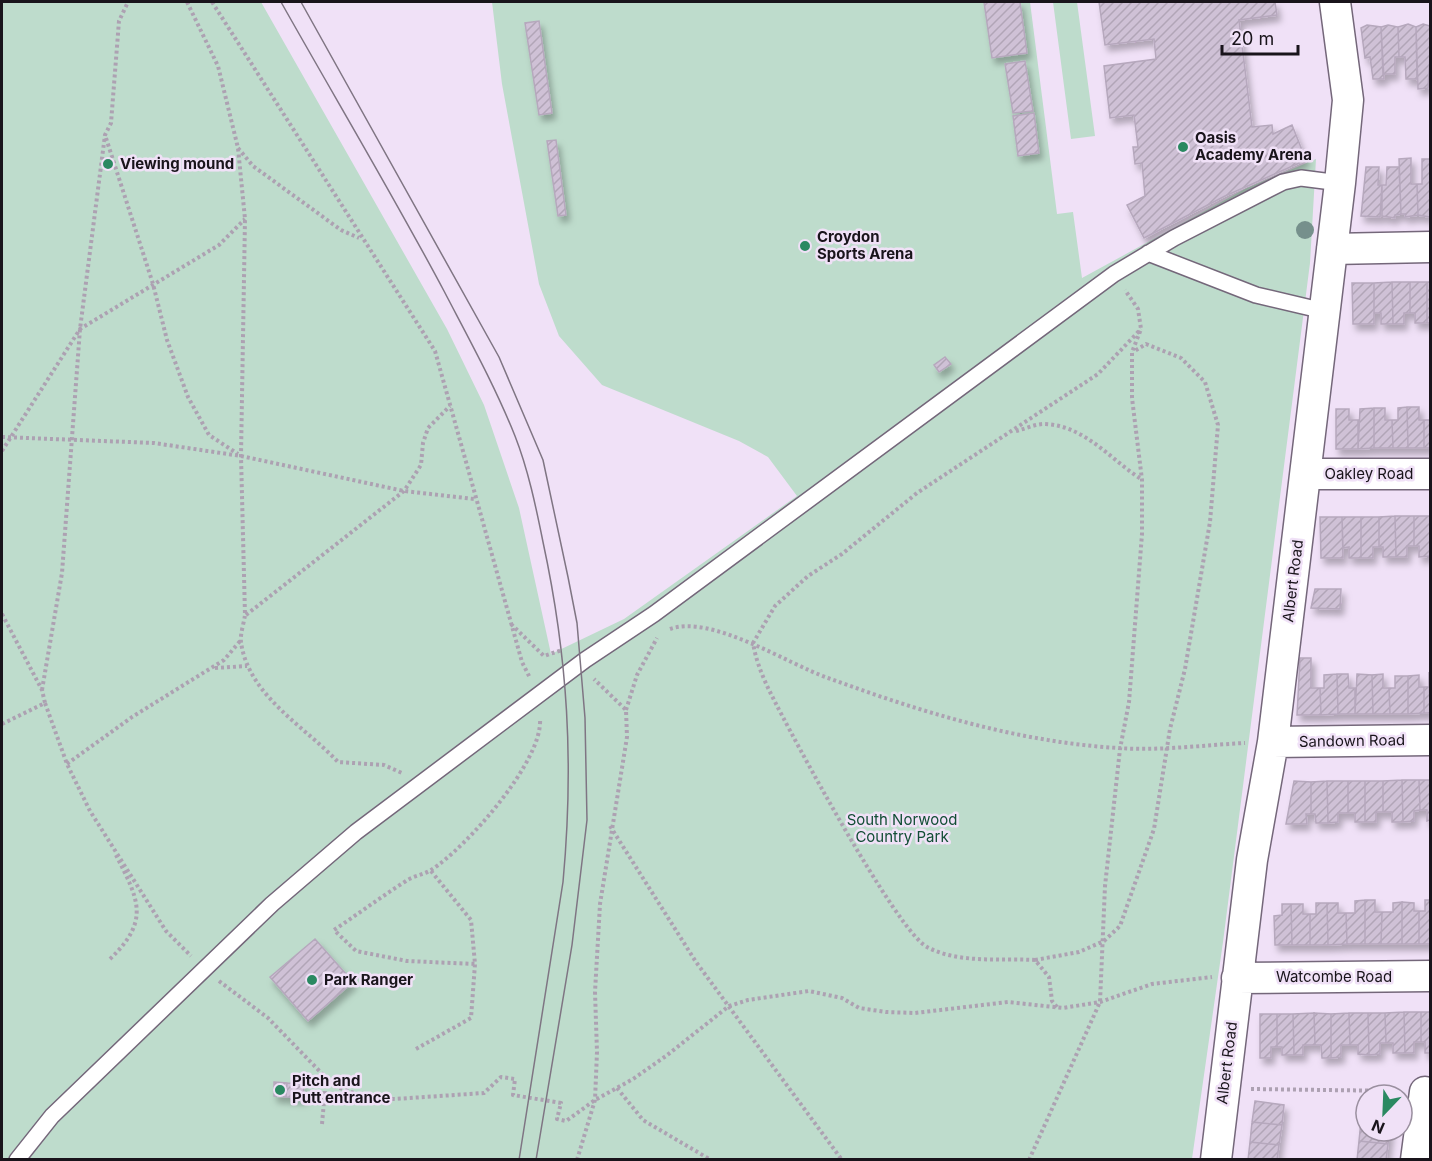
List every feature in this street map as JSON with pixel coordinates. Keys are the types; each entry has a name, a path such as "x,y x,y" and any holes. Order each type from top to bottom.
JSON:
{"street":[{"name":"Albert Road","path":"1216,1160 1252,860 1273,742 1307,474 1340,183 1348,100 1335,2"},
{"path":"1332,249 1431,247"},
{"name":"Oakley Road","path":"1307,474 1431,474"},
{"name":"Sandown Road","path":"1273,742 1431,740"},
{"name":"Watcombe Road","path":"1237,978 1431,976"},
{"path":"1416,1160 1425,1092"}],"lane":[{"path":"17,1160 52,1116 272,904 356,832 585,660 663,607 1114,274 1283,182 1301,178 1340,183"},
{"path":"1149,253 1256,295 1324,311"}],"path":[{"path":"42,690 62,573 81,329 105,135 111,123 119,21 128,2"},
{"path":"187,2 218,66 238,148 245,219 241,456 245,615 241,640 247,666 260,687 338,762 384,765 403,774 419,786"},
{"path":"212,2 435,351 474,499 522,663"},
{"path":"105,135 153,284 167,340 189,397 209,435 241,456"},
{"path":"238,148 253,166 341,230 361,238"},
{"path":"2,452 81,329 219,245 245,219"},
{"path":"1029,1160 1100,1002 1104,941 1104,886 1120,749 1130,702 1142,534 1142,480 1132,398 1132,352 1141,329 1138,309 1114,274"},
{"path":"1132,352 1146,344 1180,358 1205,382 1218,425 1210,522 1185,669 1166,747 1164,774 1149,848 1120,926 1104,941 1079,952 1035,960 992,961 949,955 925,946 902,920 860,853 771,693 756,659 753,643 775,606 808,576 842,554 917,493 1098,374 1141,329"},
{"path":"245,615 404,491 421,465 423,443 428,428 450,406"},
{"path":"1014,431 1042,424 1073,431 1142,480"},
{"path":"2,437 154,443 241,456 404,491 474,499"},
{"path":"2,614 42,690 67,764 134,892 137,923 127,943 110,959"},
{"path":"511,624 544,656 570,647"},
{"path":"668,630 678,626 694,626 753,643 822,676 893,702 988,728 1053,741 1120,749 1273,742"},
{"path":"577,1160 595,1100 597,1052 594,992 600,904 610,826 627,737 626,710 637,675 659,634"},
{"path":"67,764 132,717 224,660 241,640"},
{"path":"211,669 247,666"},
{"path":"593,677 626,710"},
{"path":"475,964 406,961 356,951 334,930 408,879 431,871 485,821 520,776 541,729 539,696"},
{"path":"2,724 45,703"},
{"path":"610,826 696,962 842,1160"},
{"path":"106,835 166,932 206,969 268,1018 334,1086 368,1098 395,1099 484,1093 501,1077 515,1079 513,1095 561,1103 557,1119 566,1121 595,1100 666,1056 729,1006 748,1000 809,991 842,999 859,1008 886,1012 915,1013 1008,1002 1061,1008 1100,1002 1152,984 1204,977 1237,978"},
{"path":"416,1049 471,1018 475,964 471,920 431,871"},
{"path":"1035,960 1049,977 1052,1001 1061,1008"},
{"path":"322,1124 326,1078"},
{"path":"617,1088 643,1120 711,1160"},
{"path":"1224,1088 1425,1092"}],"green space":[{"name":"South Norwood Country Park","path":"2,2 261,2 447,329 484,405 519,508 551,654 624,619 797,496 768,457 739,441 602,385 559,336 539,284 502,84 492,2 1030,2 1057,214 1073,212 1082,278 1245,189 1316,159 1310,263 1223,942 1192,1159 2,1160"},
{"path":"1053,2 1077,2 1095,136 1071,139"}],"building":[{"path":"984,2 1020,2 1027,53 992,58"},
{"path":"1099,2 1275,2 1277,15 1239,20 1252,127 1272,125 1273,134 1292,125 1306,160 1225,196 1144,238 1127,205 1145,196 1142,163 1135,164 1133,147 1138,147 1134,115 1110,118 1104,66 1156,59 1154,39 1105,45"},
{"path":"539,21 552,113 539,115 525,23"},
{"path":"1408,24 1416,27 1417,79 1406,79 1405,57 1399,57 1398,27"},
{"path":"1423,24 1430,26 1428,88 1418,89 1416,27"},
{"path":"1367,25 1381,27 1384,79 1373,79 1370,57 1365,58 1361,28"},
{"path":"1388,25 1398,27 1399,57 1395,57 1395,74 1383,74 1381,27"},
{"path":"1025,61 1033,111 1013,113 1005,64"},
{"path":"1034,113 1039,153 1018,156 1013,116"},
{"path":"556,140 566,215 558,216 547,141"},
{"path":"1411,158 1411,184 1417,184 1418,215 1405,217 1406,214 1401,214 1399,159"},
{"path":"1422,159 1430,159 1430,217 1418,215 1417,184 1422,184"},
{"path":"1366,167 1379,167 1378,185 1382,185 1380,217 1361,216"},
{"path":"1387,167 1399,167 1401,214 1395,215 1395,218 1382,216 1382,185 1386,185"},
{"path":"1392,282 1393,324 1381,324 1381,313 1374,313 1374,283"},
{"path":"1392,282 1410,282 1410,313 1404,313 1404,324 1393,324"},
{"path":"1410,282 1427,282 1427,323 1415,323 1415,313 1410,313"},
{"path":"1427,282 1430,282 1430,323 1427,323"},
{"path":"1352,283 1374,283 1374,324 1353,324"},
{"path":"945,357 951,364 939,372 934,365"},
{"path":"1407,407 1408,448 1393,448 1392,420 1398,420 1398,408"},
{"path":"1407,407 1419,407 1419,420 1424,420 1424,448 1408,448"},
{"path":"1374,408 1374,448 1358,449 1360,409"},
{"path":"1374,408 1385,408 1385,420 1392,420 1393,448 1374,448"},
{"path":"1336,409 1349,409 1349,420 1358,420 1358,449 1336,449"},
{"path":"1424,420 1430,420 1430,448 1424,448"},
{"path":"1395,516 1396,557 1383,557 1383,547 1379,547 1379,517"},
{"path":"1395,516 1414,516 1414,546 1407,546 1407,557 1396,557"},
{"path":"1414,516 1430,516 1430,556 1419,557 1419,546 1414,546"},
{"path":"1320,517 1342,517 1343,558 1321,558"},
{"path":"1342,517 1361,517 1361,558 1349,558 1349,547 1343,548"},
{"path":"1361,517 1379,517 1379,547 1373,547 1373,558 1361,558"},
{"path":"1315,589 1341,589 1340,609 1311,608"},
{"path":"1300,658 1311,658 1311,688 1320,688 1321,715 1297,715"},
{"path":"1429,672 1430,713 1424,713 1424,687 1429,687"},
{"path":"1337,674 1338,714 1321,715 1320,688 1324,688 1324,675"},
{"path":"1337,674 1348,674 1349,688 1355,688 1355,714 1338,714"},
{"path":"1357,674 1372,675 1373,714 1355,714"},
{"path":"1383,674 1383,688 1389,688 1390,714 1373,714 1372,675"},
{"path":"1419,675 1419,687 1424,687 1424,713 1408,714 1408,676"},
{"path":"1395,676 1408,676 1408,714 1390,714 1389,688 1395,688"},
{"path":"1402,780 1403,822 1392,822 1392,812 1383,812 1383,781"},
{"path":"1402,780 1419,780 1420,810 1414,811 1414,821 1403,822"},
{"path":"1419,780 1430,780 1430,820 1427,821 1427,810 1420,810"},
{"path":"1294,781 1311,782 1311,814 1306,814 1307,824 1286,824"},
{"path":"1327,781 1328,823 1316,823 1315,814 1311,814 1311,782"},
{"path":"1327,781 1348,781 1348,813 1338,813 1338,822 1328,823"},
{"path":"1348,781 1365,781 1365,822 1355,822 1355,813 1348,813"},
{"path":"1365,781 1383,781 1383,812 1376,812 1376,822 1365,822"},
{"path":"1365,900 1375,900 1375,912 1382,912 1381,944 1365,944"},
{"path":"1365,900 1365,944 1347,944 1346,913 1355,913 1355,901"},
{"path":"1425,900 1430,900 1430,944 1419,944 1419,911 1425,911"},
{"path":"1402,902 1414,903 1414,911 1419,911 1419,944 1402,944"},
{"path":"1402,902 1402,944 1381,944 1382,912 1393,912 1393,903"},
{"path":"1316,903 1327,903 1328,945 1310,945 1310,914 1316,914"},
{"path":"1327,903 1338,903 1338,913 1346,913 1347,944 1328,945"},
{"path":"1282,904 1291,904 1292,945 1275,945 1274,916 1282,915"},
{"path":"1291,904 1303,904 1303,914 1310,914 1310,945 1292,945"},
{"name":"Park Ranger","path":"315,939 353,982 308,1021 270,977"},
{"path":"1404,1012 1405,1053 1393,1053 1393,1043 1386,1043 1385,1013"},
{"path":"1404,1012 1421,1012 1421,1042 1414,1042 1414,1053 1405,1053"},
{"path":"1421,1012 1430,1012 1430,1053 1425,1053 1425,1042 1421,1042"},
{"path":"1314,1013 1315,1045 1303,1045 1303,1055 1294,1055 1293,1014"},
{"path":"1314,1013 1331,1014 1331,1058 1322,1058 1321,1045 1315,1045"},
{"path":"1349,1013 1350,1045 1341,1045 1341,1057 1331,1058 1331,1014"},
{"path":"1349,1013 1368,1013 1369,1055 1358,1054 1358,1045 1350,1045"},
{"path":"1368,1013 1385,1013 1386,1043 1380,1043 1380,1054 1369,1055"},
{"path":"1260,1014 1277,1014 1277,1047 1271,1047 1271,1058 1260,1058"},
{"path":"1277,1014 1293,1014 1294,1055 1282,1055 1282,1047 1277,1047"},
{"name":"Pitch and Putt entrance","path":"274,1082 287,1083 286,1097 274,1096"},
{"path":"287,1083 304,1084 303,1098 286,1097"},
{"path":"1255,1101 1284,1105 1282,1125 1252,1122"},
{"path":"1252,1122 1282,1125 1279,1145 1250,1142"},
{"path":"1250,1142 1279,1145 1277,1160 1248,1160"},
{"path":"1359,1143 1388,1144 1386,1160 1357,1160"}],"tram line":[{"path":"281,2 404,218 490,381 520,449 540,529 558,627 563,669 568,795 563,882 519,1160"},
{"path":"301,2 499,357 543,460 568,577 577,623 585,718 587,820 572,945 536,1160"}],"place":[{"name":"Oasis Academy Arena","path":"1183,147"},
{"name":"Viewing mound","path":"108,164"},
{"name":"Croydon Sports Arena","path":"805,246"},
{"name":"Park Ranger","path":"312,980"},
{"name":"Pitch and Putt entrance","path":"280,1090"}]}
